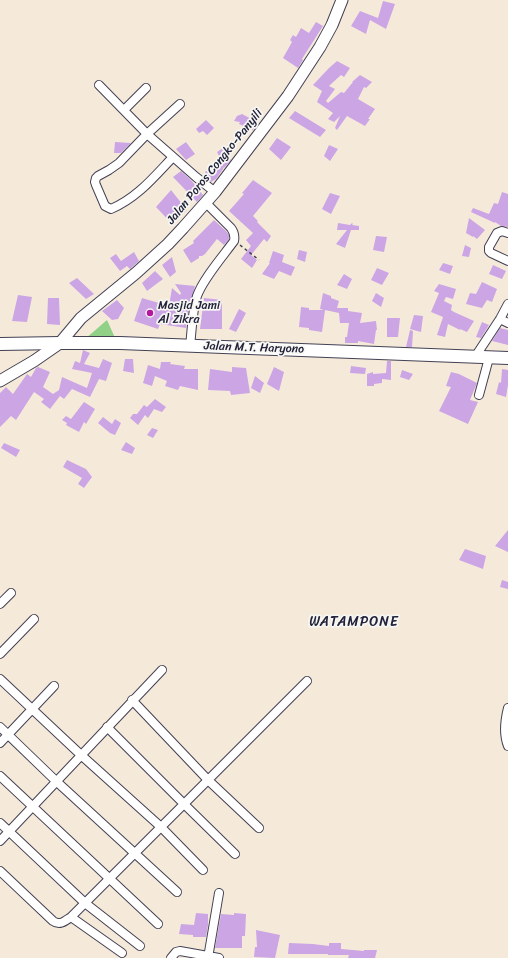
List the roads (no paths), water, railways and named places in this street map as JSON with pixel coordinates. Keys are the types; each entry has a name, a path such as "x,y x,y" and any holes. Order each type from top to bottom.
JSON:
{"highway":[{"name":"Jalan M.T. Haryono","path":"0,344 120,343 508,358"}],"main road":[{"name":"Jalan Poros Congko-Panyili","path":"0,381 34,361 60,343 81,318 136,273 168,244 206,203 245,154 291,91 320,47 332,25 342,0"}],"street":[{"path":"99,85 147,134 214,192"},
{"path":"124,110 146,88"},
{"path":"173,157 138,193 111,209 105,206 95,182 96,178 119,163 147,134 180,104"},
{"path":"190,346 193,318 198,294 207,278 234,241 235,237 232,230 206,203"},
{"path":"508,234 498,231 489,247 489,250 491,253 508,261"},
{"path":"475,357 508,304"},
{"path":"500,319 508,323"},
{"path":"479,395 489,358"},
{"path":"0,604 11,593"},
{"path":"0,654 34,619"},
{"path":"0,842 32,806 162,670"},
{"path":"0,679 161,827 203,870"},
{"path":"0,871 56,924 60,924 71,917 307,681"},
{"path":"0,743 54,686"},
{"path":"132,700 208,780 259,828"},
{"path":"508,708 504,732 508,746"},
{"path":"0,727 56,781 177,892"},
{"path":"107,727 235,854"},
{"path":"0,776 158,924"},
{"path":"0,823 85,903 140,946"},
{"path":"208,957 219,893"},
{"path":"71,917 122,953"},
{"path":"170,958 176,952 180,951 219,958"}],"place":[{"name":"Masjid Jami Al Zikra","path":"150,313"}],"district":[{"name":"WATAMPONE","path":"354,622"}]}
